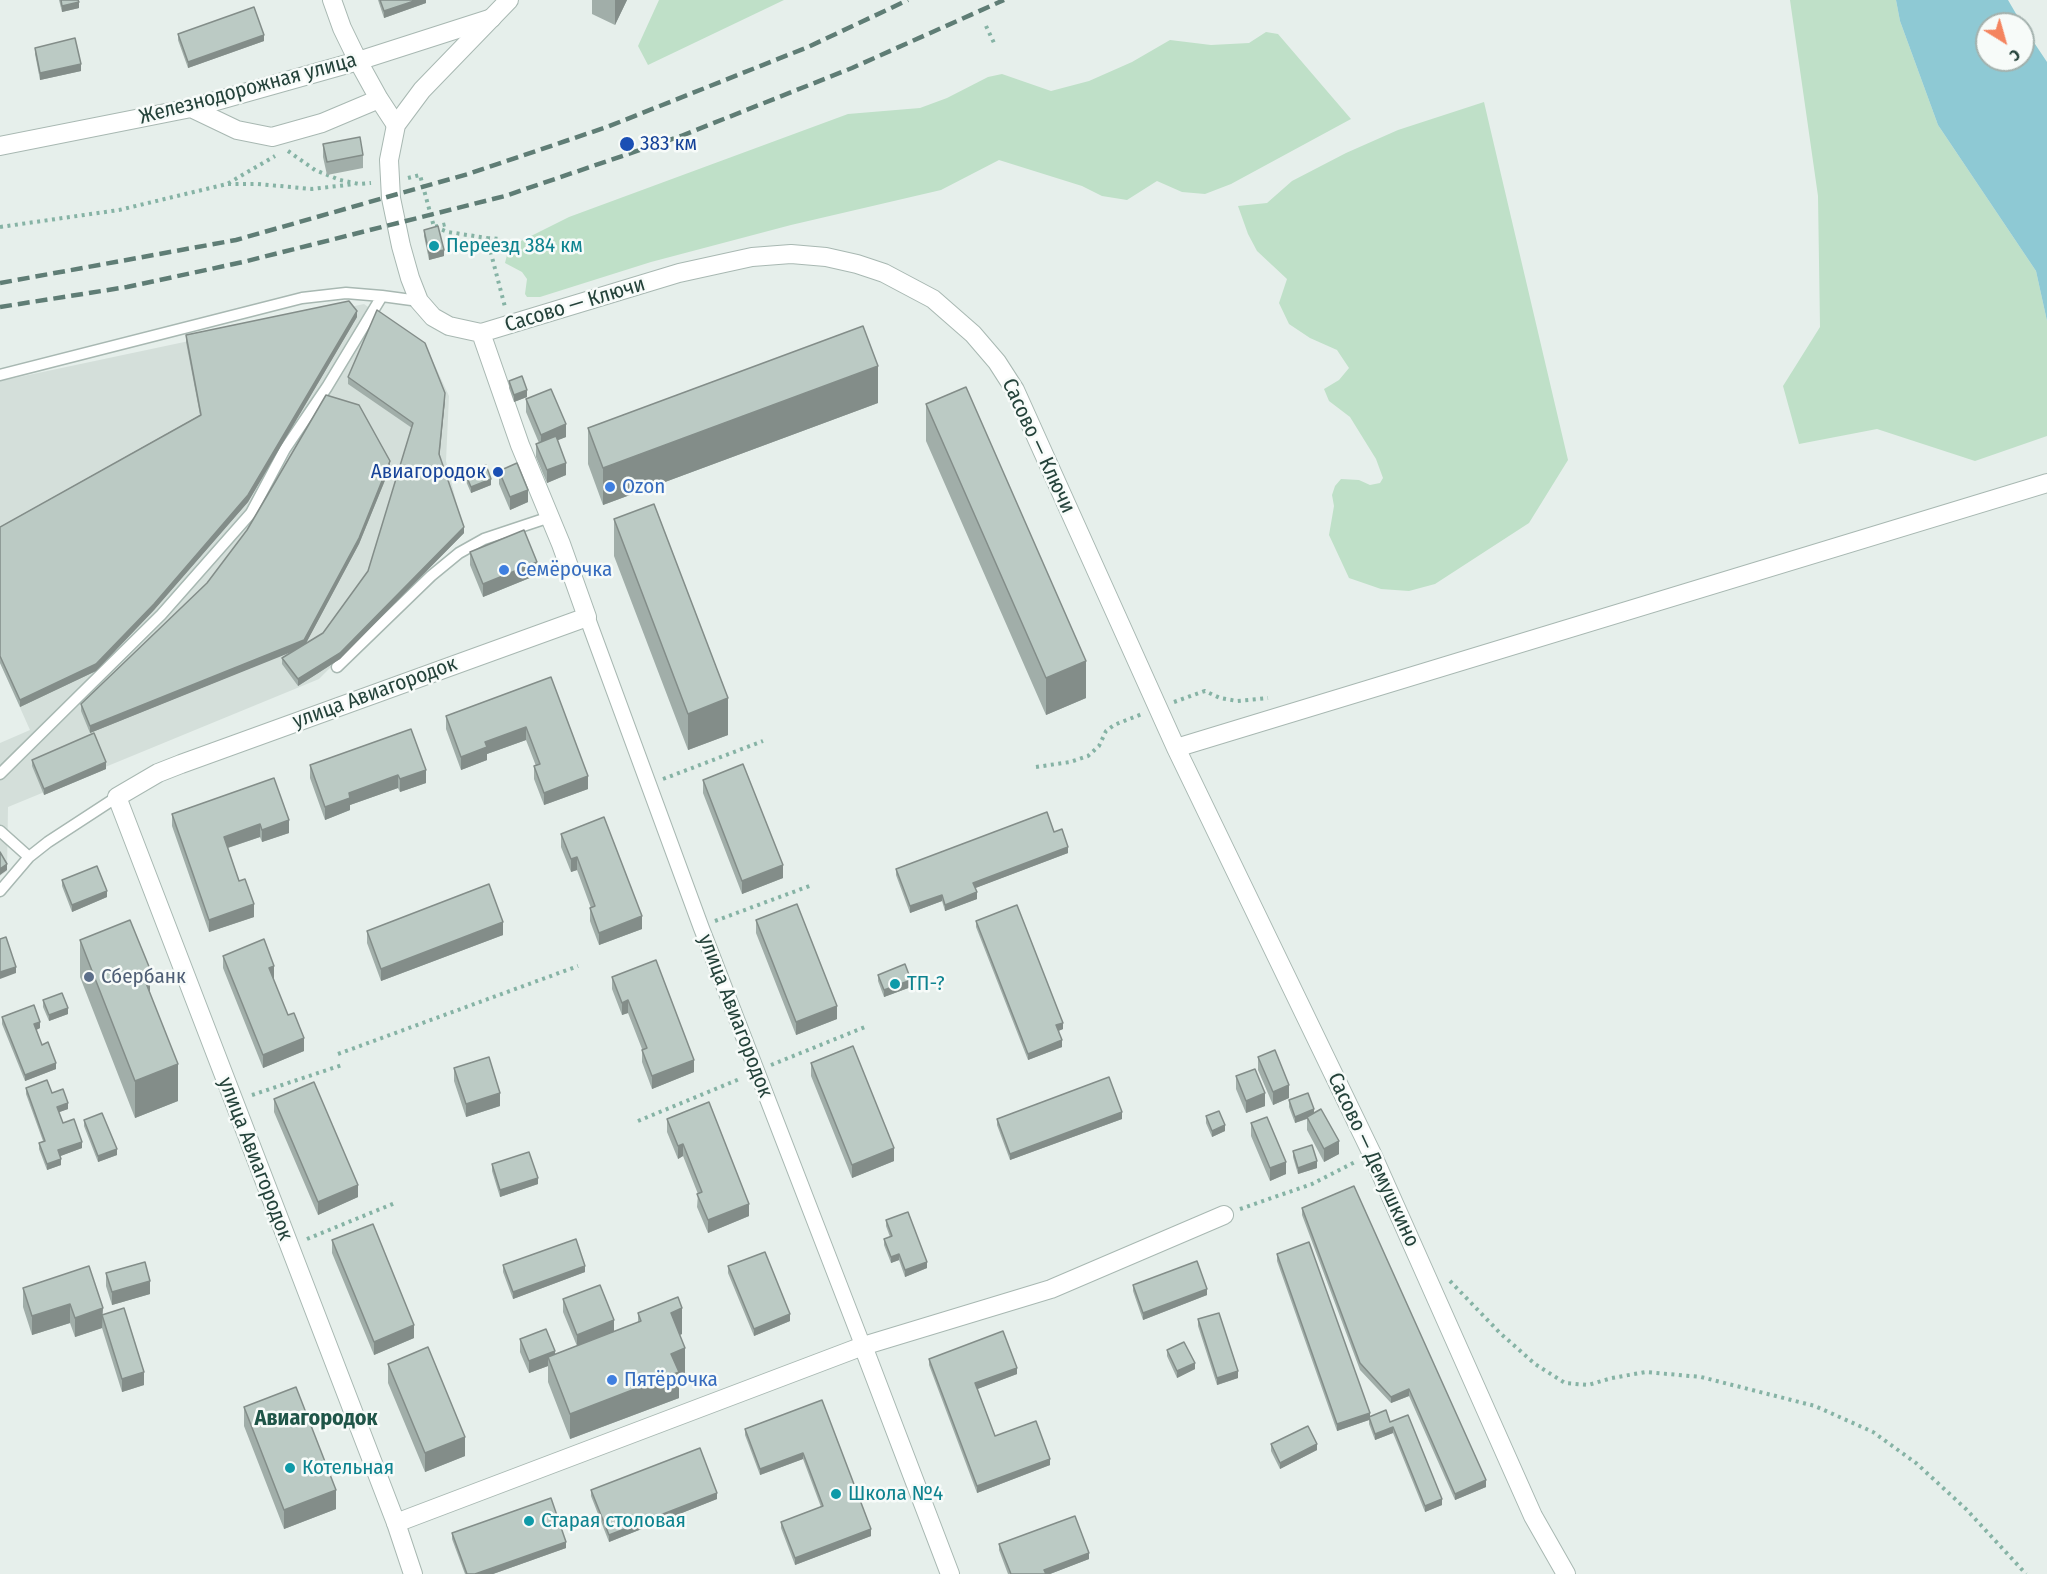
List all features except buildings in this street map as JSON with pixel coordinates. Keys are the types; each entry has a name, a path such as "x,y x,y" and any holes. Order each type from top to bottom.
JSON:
{"street":[{"path":"332,0 358,61 396,125"},
{"path":"481,333 449,326 433,317 419,301 401,246 388,160 396,125 422,90 508,0"},
{"name":"Железнодорожная улица","path":"0,146 191,108 358,61 492,18"},
{"path":"191,108 237,130 272,136 322,123 379,99"},
{"name":"Сасово — Ключи","path":"481,333 679,273 752,257 791,254 826,257 857,264 884,273 933,299 974,334 997,362 1015,390 1176,748"},
{"name":"улица Авиагородок","path":"481,333 520,445 550,516 700,927 863,1346"},
{"path":"1176,748 2047,483"},
{"name":"улица Авиагородок","path":"413,1574 396,1523 117,797 158,773 181,764 587,617"},
{"name":"Сасово — Демушкино","path":"1176,748 1372,1154 1533,1516 1566,1574"},
{"path":"396,1523 863,1346 1051,1289 1224,1215"},
{"path":"863,1346 950,1574"}],"lane":[{"path":"0,375 302,298 346,293 419,301"},
{"path":"0,774 161,615 251,513 285,449 327,387 382,296"},
{"path":"337,667 431,576 459,553 484,539 550,516"},
{"path":"0,891 29,857 117,797"},
{"path":"0,831 29,857"}],"path":[{"path":"986,26 995,45"},
{"path":"272,136 286,150 315,170 340,180 359,184"},
{"path":"227,184 295,143"},
{"path":"0,227 119,210 227,184 258,184 312,189 390,182 420,175 434,226"},
{"path":"434,226 447,224"},
{"path":"434,226 448,232 500,239"},
{"path":"487,238 509,324"},
{"path":"648,785 763,741"},
{"path":"700,927 812,885"},
{"path":"338,1054 578,966"},
{"path":"638,1121 865,1027"},
{"path":"233,1102 342,1065"},
{"path":"1224,1215 1312,1184 1372,1154"},
{"path":"288,1246 395,1203"},
{"path":"1449,1279 1500,1333 1535,1364 1565,1383 1588,1385 1646,1372 1701,1377 1815,1406 1873,1432 1916,1463 1965,1509 2026,1574"}],"shaded area":[{"path":"364,304 427,348 449,396 446,461 464,533 319,679 8,807 7,871 0,876 0,743 30,730 0,663 0,381"}],"green space":[{"path":"659,0 784,0 648,65 638,46"},
{"path":"1790,0 1896,0 1900,21 1938,125 2036,271 2047,321 2047,436 1975,461 1877,429 1799,444 1783,386 1820,327 1818,196"},
{"path":"1266,32 1278,34 1351,119 1231,184 1205,194 1182,192 1157,181 1127,200 1102,196 1082,186 999,160 941,190 791,225 651,262 540,297 527,297 525,294 527,279 522,272 505,263 507,255 517,243 569,217 848,114 920,108 947,98 988,77 1002,74 1051,91 1089,81 1132,62 1170,40 1211,45 1249,43"},
{"path":"1484,102 1568,460 1529,523 1435,584 1409,591 1381,589 1349,578 1329,535 1334,506 1332,495 1341,479 1359,480 1370,485 1380,483 1383,478 1376,459 1350,417 1329,401 1324,389 1339,380 1349,368 1337,350 1310,338 1289,324 1279,303 1287,279 1257,251 1238,206 1267,203 1292,181 1346,153 1398,130"}],"water":[{"path":"1896,0 2008,0 2015,12 1975,12 1975,72 2035,72 2035,44 2047,62 2047,321 2036,271 1938,125 1900,21"}],"railway":[{"path":"0,283 236,240 468,174 607,127 808,47 908,0"},
{"path":"0,307 127,287 243,262 505,196 681,136 852,68 1004,0"}],"place":[{"name":"383 км","path":"627,144"},
{"name":"Переезд 384 км","path":"434,246"},
{"name":"Авиагородок","path":"498,472"},
{"name":"Ozon","path":"610,487"},
{"name":"Семёрочка","path":"504,570"},
{"name":"Сбербанк","path":"89,977"},
{"name":"ТП-?","path":"895,984"},
{"name":"Пятёрочка","path":"612,1380"},
{"name":"Котельная","path":"290,1468"},
{"name":"Школа №4","path":"836,1494"},
{"name":"Старая столовая","path":"529,1521"}],"district":[{"name":"Авиагородок","path":"316,1419"}]}
